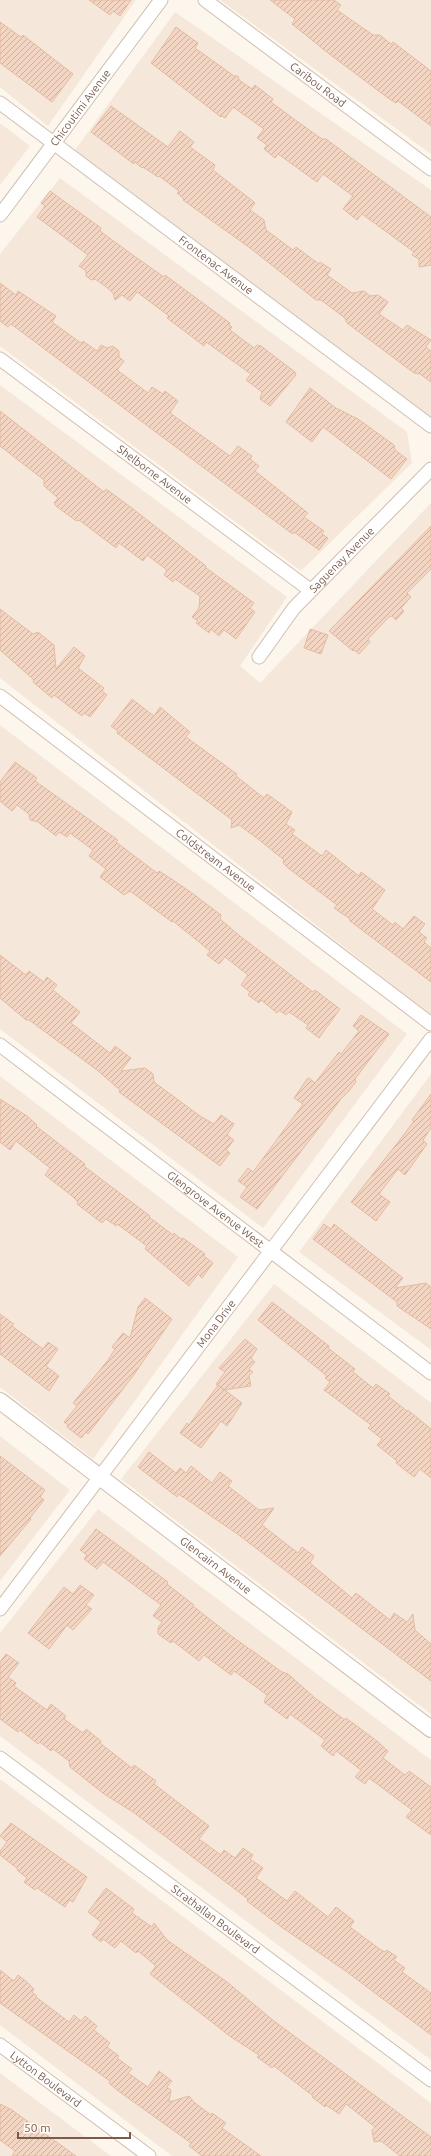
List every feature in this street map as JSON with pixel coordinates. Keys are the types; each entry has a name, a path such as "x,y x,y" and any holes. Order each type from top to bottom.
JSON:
{"street":[{"name":"Chicoutimi Avenue","path":"0,215 161,0"},
{"name":"Caribou Road","path":"205,0 431,169"},
{"name":"Frontenac Avenue","path":"0,103 431,426"},
{"name":"Shelborne Avenue","path":"0,359 310,590"},
{"name":"Saguenay Avenue","path":"259,657 294,608 310,590 431,469"},
{"name":"Coldstream Avenue","path":"0,696 431,1024"},
{"name":"Mona Drive","path":"0,1609 431,1039"},
{"name":"Glengrove Avenue West","path":"0,1045 431,1373"},
{"name":"Glencairn Avenue","path":"0,1401 431,1729"},
{"name":"Strathallan Boulevard","path":"0,1758 431,2080"},
{"name":"Lytton Boulevard","path":"0,2044 149,2156"}],"shaded area":[{"path":"0,0 136,0 48,126 0,87"},
{"path":"220,0 431,0 431,154"},
{"path":"175,12 431,190 431,417 75,150"},
{"path":"0,123 30,146 0,185"},
{"path":"60,178 407,432 412,463 301,571 0,346 0,254"},
{"path":"0,385 287,597 240,666 260,683 431,503 431,1015 0,678"},
{"path":"0,725 407,1034 263,1228 0,1029"},
{"path":"431,1074 431,1350 299,1252"},
{"path":"0,1076 238,1257 93,1459 0,1387"},
{"path":"274,1284 431,1403 431,1714 121,1479"},
{"path":"0,1436 70,1490 0,1581"},
{"path":"98,1509 431,1760 431,2060 0,1736 0,1633"},
{"path":"0,1779 431,2103 431,2156 172,2156 0,2025"},
{"path":"0,2073 111,2156 0,2156"}],"building":[{"path":"89,0 131,0 120,16 113,11 110,15"},
{"path":"270,0 334,0 341,5 337,10 373,35 380,35 391,44 393,42 431,71 431,126 398,101 396,103 388,98 328,53 292,24 295,19"},
{"path":"0,22 21,37 23,35 73,74 52,102 0,63"},
{"path":"176,27 198,43 195,48 234,76 238,76 239,80 252,89 255,85 273,99 271,102 322,139 326,139 431,217 431,265 419,267 419,259 412,255 414,252 362,214 357,220 343,209 353,196 323,174 317,182 278,154 275,158 264,149 267,145 257,138 264,129 233,107 225,118 222,116 221,117 151,63"},
{"path":"111,106 168,147 180,131 194,142 190,147 215,165 213,170 255,203 250,210 264,220 266,230 293,250 296,247 319,264 320,262 331,269 327,275 352,293 364,291 370,296 378,295 388,302 379,314 403,330 407,325 431,340 426,347 431,351 431,382 420,374 414,373 347,323 345,318 321,300 316,300 250,248 183,200 184,199 177,193 179,191 159,176 158,177 143,167 142,168 135,162 134,164 91,132"},
{"path":"50,191 101,228 100,231 130,253 164,277 165,275 230,323 229,325 232,327 230,330 254,348 257,345 261,346 295,372 296,375 270,406 260,399 262,392 246,380 251,374 206,342 204,346 167,318 169,316 137,292 130,301 122,295 115,300 113,293 105,286 95,279 91,280 86,276 86,271 79,266 88,255 37,217 45,206 41,203"},
{"path":"0,283 16,295 18,291 56,316 52,322 81,343 83,341 97,351 101,345 107,348 113,346 119,351 119,357 124,361 117,370 148,393 152,387 163,394 165,391 178,401 170,413 230,456 238,446 252,456 250,459 259,466 255,471 308,513 304,517 324,531 322,534 328,538 319,550 294,532 293,534 287,530 11,324 8,327 0,321"},
{"path":"310,388 336,408 358,419 394,445 395,450 407,459 391,479 323,427 312,442 286,422"},
{"path":"0,411 104,492 106,489 128,505 206,566 205,567 254,603 250,608 255,612 236,639 224,630 219,636 211,629 209,633 196,623 198,621 192,617 199,608 200,596 175,579 173,582 164,575 167,570 147,555 143,561 119,543 116,548 79,520 75,520 56,506 54,503 58,498 44,486 44,480 0,446"},
{"path":"431,526 431,569 407,593 411,597 401,608 404,611 396,620 392,616 389,617 368,639 370,642 359,654 354,650 353,651 329,631"},
{"path":"0,609 33,634 38,632 54,645 56,669 74,647 85,656 78,668 104,688 102,691 107,695 90,717 84,713 82,716 54,695 52,698 0,650"},
{"path":"310,629 328,635 321,654 304,648"},
{"path":"132,699 154,716 160,707 190,732 186,737 237,774 236,776 264,798 267,794 292,812 286,824 295,830 292,834 322,856 326,850 359,876 361,872 385,890 372,909 393,925 395,922 403,929 414,916 425,924 419,932 427,938 424,942 431,948 431,982 334,908 337,905 288,868 283,863 284,860 258,839 239,825 231,828 232,820 117,733 118,731 111,726"},
{"path":"15,762 37,778 35,781 118,840 116,842 157,873 159,871 192,893 221,915 220,919 240,936 313,992 315,990 340,1009 319,1038 306,1028 308,1025 289,1012 286,1015 279,1010 277,1013 261,1000 259,1003 248,995 250,992 241,985 248,975 225,957 219,964 207,955 210,951 173,921 172,922 130,891 124,895 100,877 106,869 89,856 93,850 70,833 67,837 59,832 56,836 38,822 30,820 29,814 17,805 12,811 0,801 0,782"},
{"path":"0,955 26,975 29,971 44,982 47,977 57,985 53,990 80,1012 71,1023 110,1053 115,1046 131,1058 121,1071 145,1068 153,1074 154,1082 200,1116 214,1124 221,1115 234,1124 227,1135 234,1140 226,1150 230,1153 220,1166 119,1092 120,1090 97,1070 29,1020 26,1020 0,998"},
{"path":"361,1015 389,1034 355,1079 356,1082 341,1099 257,1209 240,1197 247,1187 238,1181 248,1168 253,1172 303,1104 294,1098 307,1079 309,1078 315,1083 339,1052 341,1054 359,1031 353,1026"},
{"path":"431,1094 431,1128 423,1140 427,1144 405,1175 398,1169 379,1194 390,1202 376,1221 351,1202 414,1121 412,1120"},
{"path":"0,1099 27,1116 37,1125 36,1126 85,1164 84,1166 150,1216 149,1217 173,1235 174,1233 181,1239 183,1238 205,1254 204,1256 213,1263 202,1278 198,1274 189,1286 145,1249 147,1246 117,1224 116,1226 106,1219 102,1223 77,1204 78,1202 72,1196 45,1175 50,1168 16,1141 10,1150 0,1142"},
{"path":"324,1224 331,1229 334,1224 403,1278 395,1288 426,1283 431,1287 431,1329 397,1306 397,1302 313,1239"},
{"path":"145,1298 172,1319 133,1376 88,1434 86,1432 81,1438 67,1427 68,1425 64,1422 77,1406 73,1403 108,1360 115,1349 112,1347 123,1333 130,1338 138,1307"},
{"path":"272,1302 329,1346 328,1348 355,1369 353,1372 373,1388 376,1384 390,1394 388,1396 431,1429 431,1478 420,1469 414,1477 396,1463 397,1461 377,1445 382,1439 368,1428 371,1425 324,1390 330,1382 325,1378 327,1376 258,1320"},
{"path":"0,1314 14,1324 12,1326 43,1349 48,1342 58,1349 46,1366 59,1376 49,1391 0,1354"},
{"path":"245,1339 257,1349 251,1358 255,1362 249,1369 253,1372 249,1376 251,1386 224,1390 216,1384 225,1372 219,1368"},
{"path":"218,1385 242,1403 227,1426 221,1421 201,1448 180,1433 187,1423 189,1425"},
{"path":"149,1452 176,1473 180,1468 186,1473 191,1466 212,1483 220,1472 232,1481 228,1486 259,1510 274,1508 262,1525 298,1553 302,1547 314,1556 310,1563 352,1598 356,1593 390,1620 394,1613 407,1622 413,1614 415,1630 431,1644 431,1681 236,1533 178,1494 177,1497 138,1467"},
{"path":"0,1456 45,1490 40,1497 44,1500 30,1518 31,1519 0,1556"},
{"path":"96,1529 168,1582 167,1584 230,1635 282,1672 288,1674 315,1698 345,1720 346,1718 377,1741 388,1751 383,1758 405,1775 409,1771 431,1787 431,1835 406,1817 412,1810 369,1778 365,1784 355,1777 361,1770 336,1751 333,1756 321,1746 325,1740 290,1714 287,1719 264,1702 267,1695 234,1671 231,1675 204,1655 199,1661 173,1641 171,1643 158,1634 158,1628 162,1622 153,1616 161,1605 103,1562 97,1569 84,1559 87,1555 80,1550"},
{"path":"80,1585 94,1595 86,1605 92,1609 73,1630 67,1625 49,1649 28,1633 64,1587 73,1594"},
{"path":"6,1654 19,1663 8,1677 16,1683 14,1686 47,1710 51,1704 66,1716 64,1719 83,1733 86,1729 101,1741 100,1743 132,1768 134,1765 156,1781 154,1784 209,1826 199,1839 221,1855 224,1850 235,1858 243,1848 253,1855 250,1859 263,1868 256,1878 287,1901 295,1891 328,1917 336,1907 354,1921 350,1927 381,1950 385,1952 387,1950 397,1957 394,1960 405,1968 402,1972 431,1993 431,2035 347,1972 280,1926 247,1901 248,1899 133,1812 104,1794 70,1767 69,1761 53,1749 51,1751 40,1742 38,1744 20,1730 18,1732 0,1719 0,1662"},
{"path":"11,1823 87,1877 73,1902 69,1900 65,1907 37,1888 35,1890 24,1882 27,1878 17,1870 18,1869 0,1855 0,1851 7,1842 0,1836"},
{"path":"106,1888 134,1909 132,1913 152,1927 154,1923 167,1940 227,1982 274,2021 431,2137 431,2156 400,2156 381,2141 374,2142 372,2130 375,2127 346,2104 339,2114 326,2105 325,2107 274,2066 272,2068 257,2057 259,2055 231,2037 150,1974 156,1966 138,1951 136,1953 121,1941 115,1948 103,1939 101,1942 92,1935 101,1922 88,1912"},
{"path":"0,1970 14,1981 18,1975 34,1989 32,1992 37,1996 36,1997 69,2022 74,2015 81,2021 85,2016 97,2026 94,2030 110,2043 107,2047 119,2056 117,2058 132,2069 128,2073 148,2087 159,2071 172,2081 167,2087 171,2090 169,2102 189,2096 195,2103 211,2115 212,2113 226,2123 222,2128 261,2156 202,2156 189,2146 191,2143 117,2090 109,2083 110,2081 0,2003"},
{"path":"0,2104 12,2110 76,2156 12,2156 15,2151 0,2140"}]}
